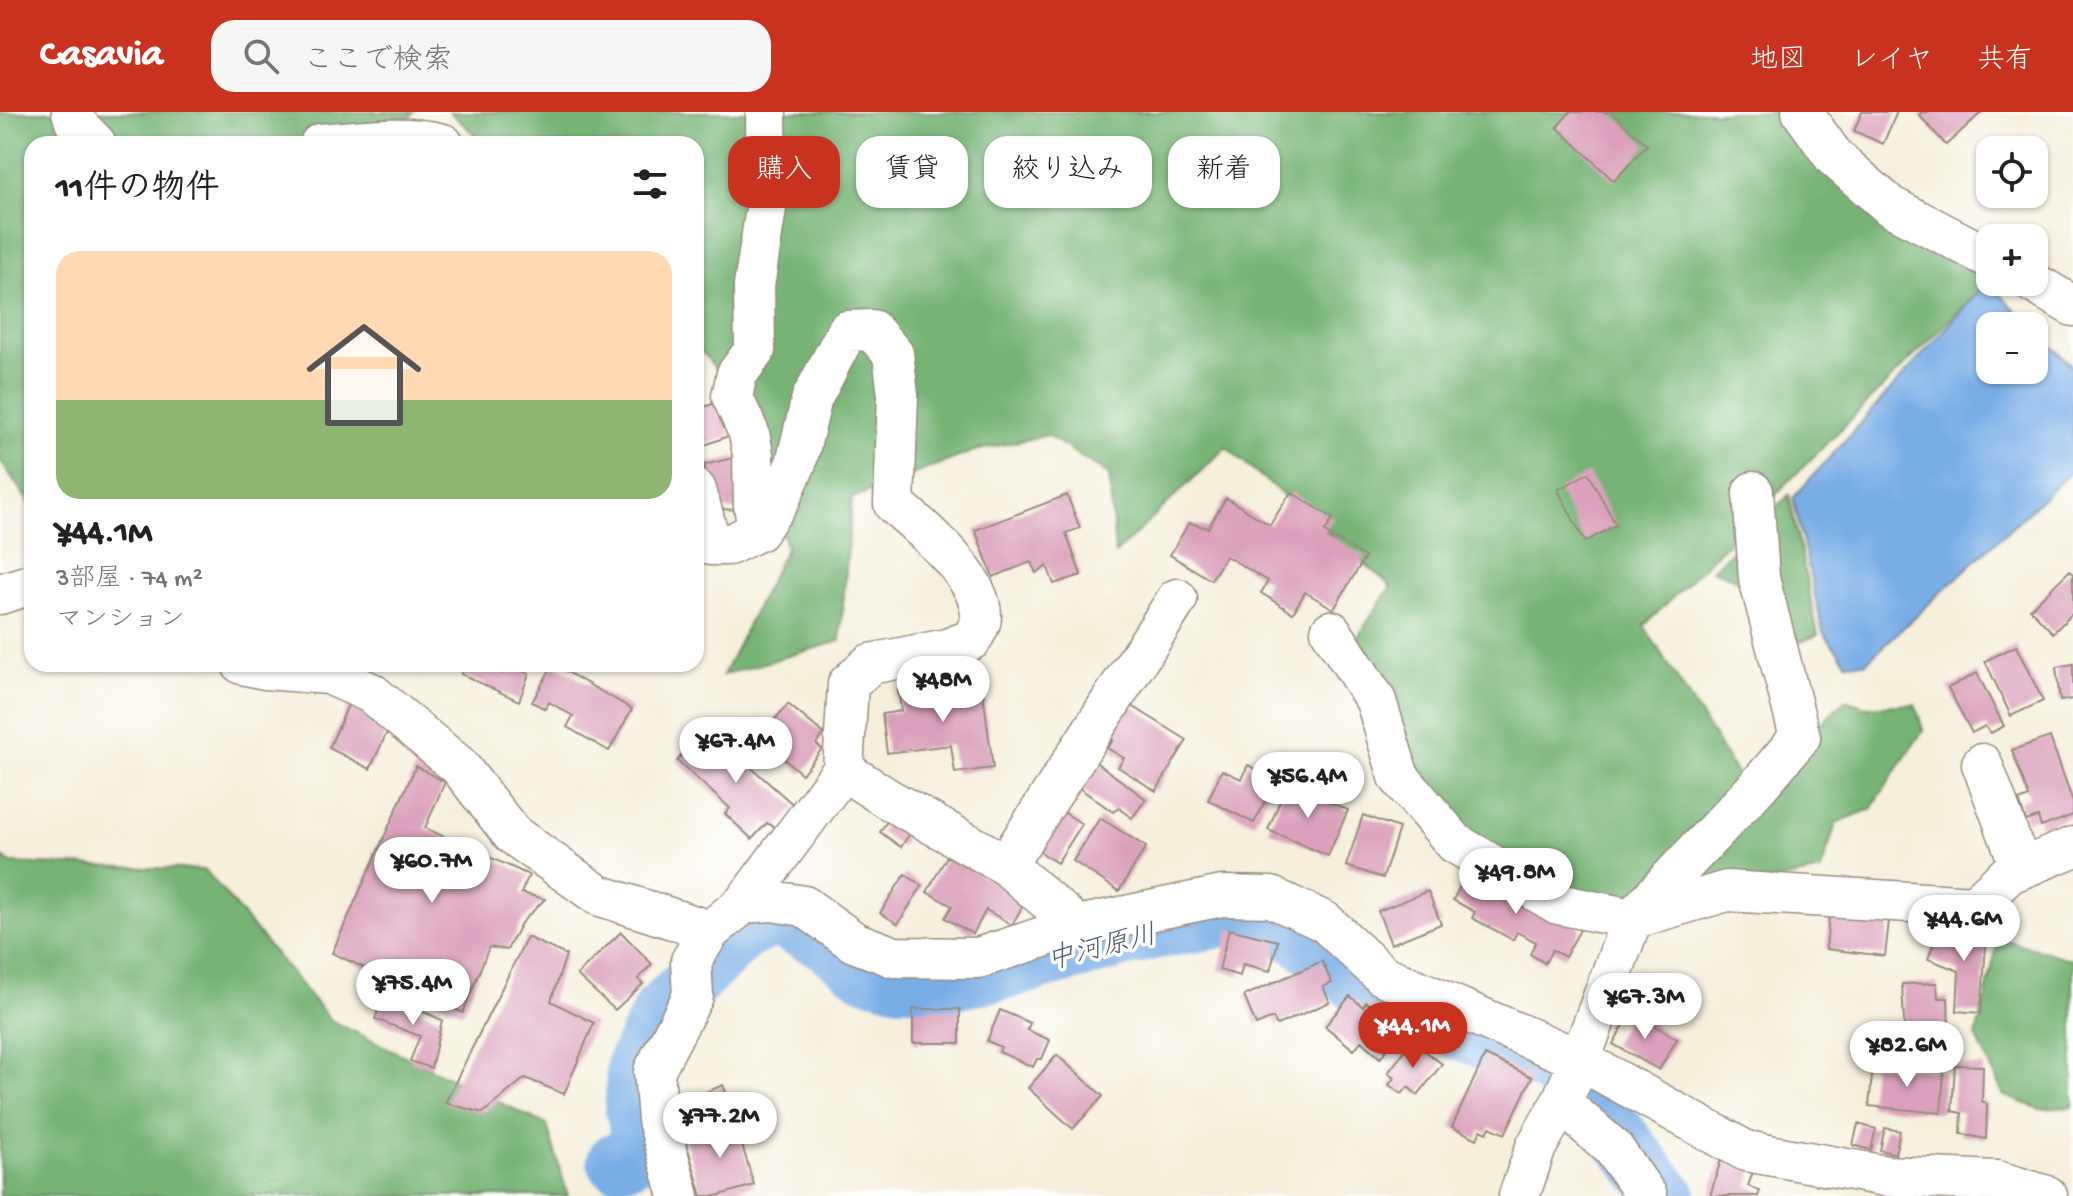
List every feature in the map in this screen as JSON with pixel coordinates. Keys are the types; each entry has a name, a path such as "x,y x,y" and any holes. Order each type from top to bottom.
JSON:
{"street":[{"path":"72,112 75,122 88,136"},
{"path":"758,531 749,433 732,396 737,374 755,350 754,286 767,202 766,112"},
{"path":"1802,112 1834,157 1890,206 1976,251"},
{"path":"2048,291 2073,306"},
{"path":"679,1196 658,1120 654,1071 693,996 691,961 710,931 744,903 843,770 848,684 870,664 947,649 971,640 982,619 975,588 925,531 894,504 898,395 893,354 872,330 847,331 812,398 796,463 779,501 758,531 729,545 711,545 704,519"},
{"path":"1519,1196 1536,1147 1561,1103 1580,1060 1632,919 1800,737 1759,578 1753,492"},
{"path":"0,594 24,586"},
{"path":"1006,865 1177,599"},
{"path":"1331,631 1376,701 1399,777 1455,843 1558,904 1632,919 1727,891 1974,906 2010,873 2073,847"},
{"path":"303,672 329,674 371,693 459,766 512,834 598,895 710,931"},
{"path":"1982,764 2021,868"},
{"path":"843,770 1006,865 1077,926"},
{"path":"744,903 772,901 804,906 854,942 894,957 978,958 1077,926 1193,900 1222,896 1271,897 1325,922 1382,975 1580,1060 1746,1151 1886,1176 1997,1181 2047,1196"},
{"path":"1561,1103 1613,1148 1647,1196"}],"green space":[{"path":"0,112 414,112 398,136 24,136 24,495 0,460"},
{"path":"450,112 1804,112 1849,170 1976,272 1976,294 1644,626 1741,780 1640,911 1510,877 1425,809 1346,655 1391,586 1226,447 1115,554 1109,475 1047,435 974,451 852,498 840,641 723,675 786,548 758,420 704,355 704,136 476,136"},
{"path":"1789,495 1818,635 1778,651 1739,580 1712,570"},
{"path":"1845,700 1866,707 1915,704 1923,730 1871,809 1836,823 1821,871 1756,884 1671,892 1824,720"},
{"path":"0,855 11,863 205,870 330,1020 547,1125 568,1196 0,1196"},
{"path":"1999,938 2073,960 2073,1107 2040,1109 2004,1096 1976,1036"}],"water":[{"path":"1976,295 2002,296 2018,312 1976,312 1976,384 2048,384 2048,342 2073,367 2073,470 1865,663 1846,662 1823,632 1793,498"}],"building":[{"path":"1570,112 1611,112 1647,145 1614,181 1557,127"},
{"path":"1862,112 1897,112 1883,144 1854,131"},
{"path":"1922,112 1982,112 1946,145 1919,115"},
{"path":"715,403 720,419 724,418 731,435 704,445 704,407"},
{"path":"741,456 740,510 716,509 704,465"},
{"path":"1588,473 1616,525 1585,542 1558,490"},
{"path":"1291,492 1333,518 1325,532 1365,557 1334,609 1305,592 1293,613 1261,593 1268,581 1226,556 1211,580 1170,555 1189,523 1208,528 1226,498 1270,525"},
{"path":"1067,495 1080,528 1066,533 1081,575 1054,584 1047,566 1036,573 1031,562 993,577 975,530"},
{"path":"2069,571 2073,574 2073,613 2053,633 2030,609"},
{"path":"2016,646 2043,701 2011,716 1985,661"},
{"path":"2073,664 2073,699 2060,701 2056,667"},
{"path":"525,672 529,674 519,701 461,674"},
{"path":"549,672 567,672 632,709 609,751 567,727 573,716 549,702 545,709 532,702"},
{"path":"1977,673 2004,726 1991,733 1985,726 1972,733 1948,688"},
{"path":"981,677 993,768 955,773 951,745 887,753 882,714 901,711 898,690 922,687 926,697 951,694 949,681"},
{"path":"1124,701 1187,740 1156,791 1118,767 1124,758 1107,748 1113,740 1103,735"},
{"path":"349,703 390,726 370,769 329,748"},
{"path":"788,704 824,734 816,744 822,749 802,774 759,738"},
{"path":"705,727 796,807 777,828 767,823 752,839 725,814 730,808 677,761"},
{"path":"2050,737 2073,802 2073,815 2041,827 2038,817 2026,821 2019,801 2029,797 2012,750"},
{"path":"1089,757 1146,799 1132,818 1119,808 1113,812 1071,782"},
{"path":"1248,765 1276,779 1254,823 1208,800 1222,770 1241,779"},
{"path":"416,766 445,782 425,828 529,875 521,893 545,899 521,923 507,950 489,947 463,1013 332,953"},
{"path":"1287,784 1348,810 1328,856 1268,830"},
{"path":"1062,811 1082,824 1057,863 1036,849"},
{"path":"1363,815 1399,828 1383,878 1346,866"},
{"path":"890,817 911,832 901,847 880,832"},
{"path":"1100,818 1146,847 1119,891 1073,861"},
{"path":"947,856 1026,900 1012,925 986,910 973,934 945,918 952,906 927,892"},
{"path":"1469,869 1581,928 1565,957 1552,950 1545,963 1530,954 1536,942 1517,932 1513,940 1472,918 1475,912 1453,900"},
{"path":"905,874 922,886 898,924 880,913"},
{"path":"1428,891 1441,924 1391,944 1378,911"},
{"path":"1829,915 1889,921 1885,956 1826,949"},
{"path":"1940,927 1987,930 1981,1013 1957,1011 1959,971 1928,959"},
{"path":"1229,929 1278,941 1270,971 1243,964 1240,976 1219,970"},
{"path":"621,932 652,964 638,979 643,984 615,1010 577,975"},
{"path":"527,937 566,955 551,1001 594,1023 564,1094 525,1078 483,1113 445,1103"},
{"path":"1322,961 1332,983 1323,987 1330,1002 1277,1025 1273,1018 1256,1025 1244,996"},
{"path":"1937,983 1938,998 1948,998 1949,1031 1942,1031 1943,1058 1906,1060 1902,984"},
{"path":"384,994 442,1020 431,1068 410,1061 420,1036 375,1019"},
{"path":"1350,996 1363,1007 1366,1002 1402,1032 1380,1058 1361,1041 1354,1050 1325,1026"},
{"path":"913,1009 960,1009 960,1043 913,1043"},
{"path":"1000,1010 1030,1023 1027,1030 1050,1040 1042,1059 1037,1059 1033,1067 999,1052 1001,1047 987,1041"},
{"path":"1631,1012 1677,1039 1659,1070 1613,1044"},
{"path":"1412,1041 1442,1064 1418,1095 1408,1087 1402,1094 1389,1085 1394,1078 1388,1073"},
{"path":"1057,1055 1103,1096 1073,1129 1028,1088"},
{"path":"1485,1055 1532,1077 1505,1134 1490,1127 1487,1133 1481,1130 1477,1139 1452,1127"},
{"path":"1873,1065 1944,1072 1941,1113 1869,1106"},
{"path":"1955,1065 1983,1066 1982,1101 1987,1104 1986,1139 1961,1134 1962,1113 1952,1111"},
{"path":"723,1085 732,1107 693,1123 684,1101"},
{"path":"734,1118 754,1185 716,1196 702,1196 685,1139 707,1133 705,1126"},
{"path":"1858,1124 1876,1129 1871,1150 1853,1145"},
{"path":"1885,1128 1900,1131 1895,1154 1880,1150"},
{"path":"1721,1160 1754,1169 1748,1186 1760,1191 1758,1196 1710,1196"}],"waterway":[{"name":"中河原川","path":"616,1161 631,1157 642,1147 634,1109 635,1065 661,1012 743,931 771,919 786,922 823,940 865,971 901,980 957,980 1004,971 1152,931 1245,915 1282,926 1323,953 1365,990 1438,1023 1546,1063 1585,1093 1667,1196"}]}
